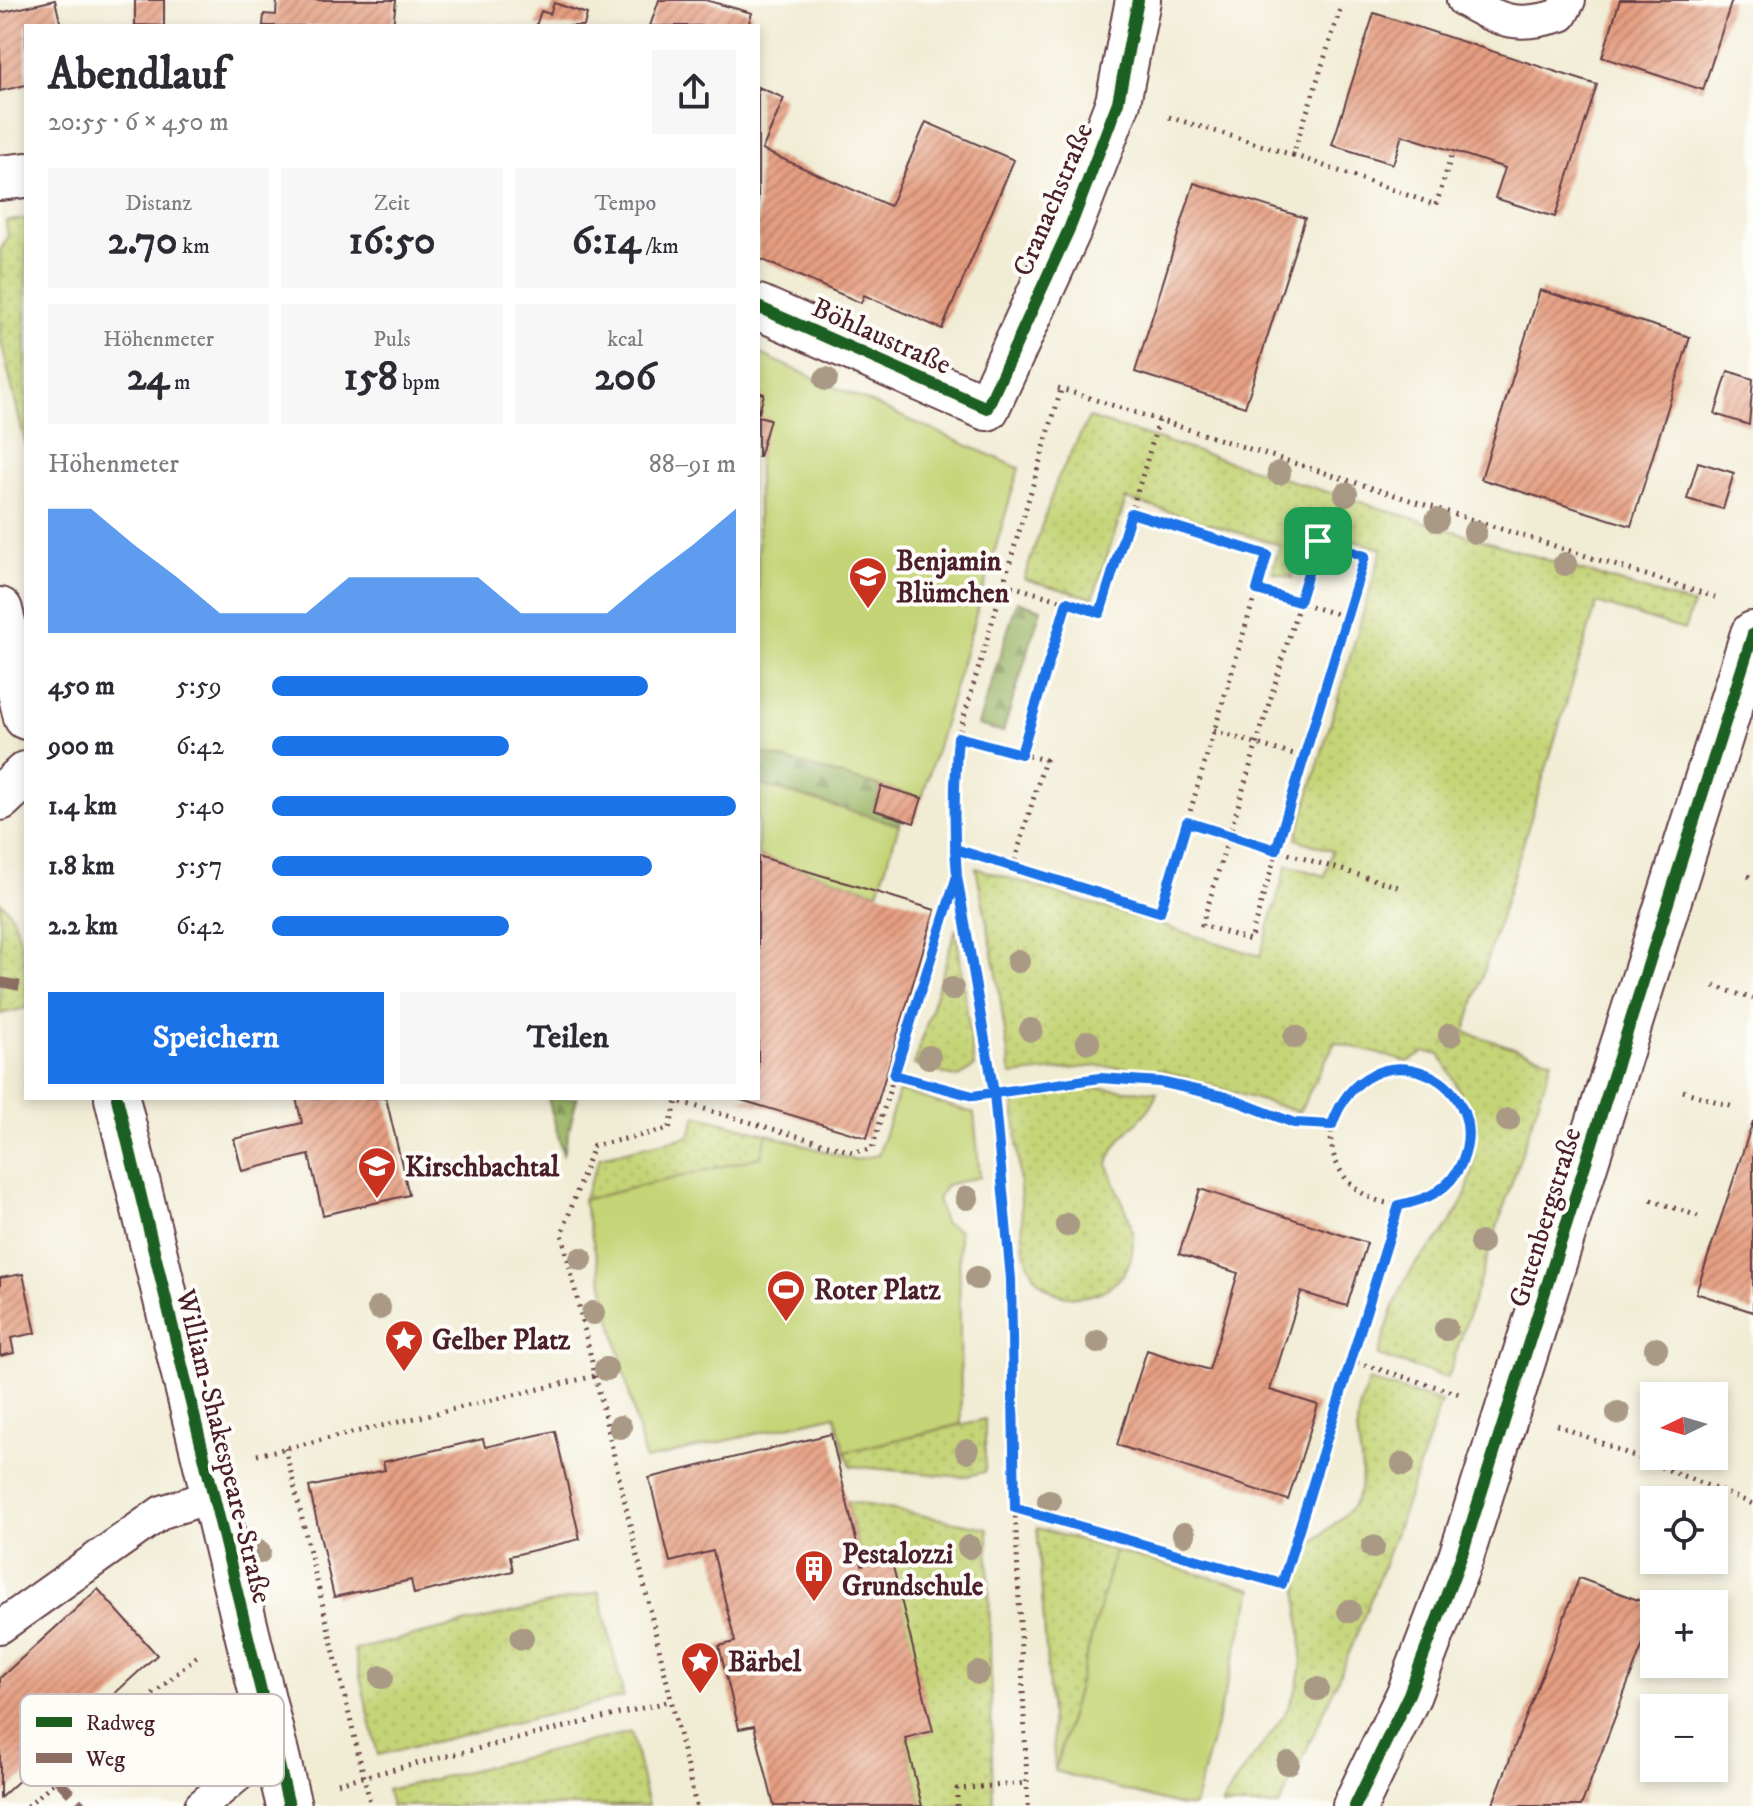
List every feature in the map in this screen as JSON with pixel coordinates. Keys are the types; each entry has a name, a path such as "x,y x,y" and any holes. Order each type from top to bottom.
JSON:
{"street":[{"name":"Cranachstraße","path":"987,408 1070,227 1118,102 1138,0"},
{"path":"0,178 24,175"},
{"name":"Böhlaustraße","path":"760,308 987,408"},
{"path":"0,610 24,709"},
{"name":"Gutenbergstraße","path":"1355,1806 1409,1694 1461,1557 1753,634"},
{"path":"0,798 24,776"},
{"name":"William-Shakespeare-Straße","path":"117,1100 261,1694"},
{"name":"William-Shakespeare-Straße","path":"284,1786 289,1806"}],"lane":[{"path":"1463,0 1489,15 1530,24 1561,15 1569,0"},
{"path":"0,1627 209,1482"},
{"path":"201,1806 225,1786"}],"path":[{"path":"1293,155 1341,7"},
{"path":"1118,102 1293,155 1436,205 1453,151"},
{"path":"1028,1806 1015,1508 1011,1279 994,1093 957,876 952,807 958,737 1061,390"},
{"path":"1095,401 1723,600"},
{"path":"1004,584 1100,613 1159,420"},
{"path":"955,849 1160,912 1267,555 1131,513"},
{"path":"1318,541 1365,556 1346,617 1250,940 1202,925 1318,541"},
{"path":"1257,590 1346,617"},
{"path":"1021,754 1067,602"},
{"path":"1214,731 1304,758"},
{"path":"958,737 1045,760 1013,867"},
{"path":"1187,822 1399,887"},
{"path":"696,1806 562,1234 593,1146 669,1129 677,1101 852,1152 872,1149 957,876"},
{"path":"1714,986 1753,999"},
{"path":"1394,1067 1416,1069 1436,1078 1452,1092 1463,1110 1468,1132 1465,1153 1457,1173 1442,1189 1421,1201 1399,1205 1376,1200 1348,1179 1332,1148 1332,1125 1339,1103 1354,1084 1373,1073 1394,1067"},
{"path":"894,1075 973,1096 1100,1078 1160,1082 1226,1097 1294,1123 1332,1125"},
{"path":"1683,1091 1733,1107"},
{"path":"1651,1200 1698,1216"},
{"path":"1015,1508 1282,1584 1399,1205"},
{"path":"1352,1361 1436,1387"},
{"path":"209,1482 285,1448 595,1376"},
{"path":"1574,1431 1753,1504"},
{"path":"285,1448 371,1806"},
{"path":"153,1694 242,1615"},
{"path":"380,1772 671,1701"},
{"path":"957,1806 957,1789 1027,1783"},
{"path":"27,1806 50,1786"}],"green space":[{"path":"24,219 24,439 0,337 0,251 8,236 6,221"},
{"name":"Benjamin Blümchen","path":"760,354 1019,468 922,798 760,753"},
{"path":"1089,418 1693,605 1684,630 1597,603 1465,1032 1552,1060 1448,1378 1378,1356 1403,1286 1415,1265 1441,1236 1459,1209 1473,1165 1474,1144 1470,1122 1463,1100 1440,1055 1425,1052 1408,1062 1335,1042 1299,1112 1160,1070 1098,1066 1011,1075 996,969 976,868 1260,956 1287,865 1325,876 1332,851 1296,839 1382,549 1307,526 1292,578 1272,572 1280,545 1126,499 1093,598 1024,579 1057,480"},
{"path":"1017,601 1041,609 1003,732 978,725"},
{"path":"760,753 881,786 874,810 901,819 899,825 760,785"},
{"path":"760,785 899,825 878,892 760,857"},
{"path":"0,902 15,922 19,936 24,967 24,1008 0,1014"},
{"path":"956,928 974,1067 958,1078 914,1065"},
{"path":"1097,1088 1157,1092 1148,1110 1119,1142 1108,1164 1131,1228 1133,1240 1128,1267 1108,1288 1081,1297 1066,1296 1040,1282 1024,1249 1014,1096"},
{"name":"Roter Platz","path":"899,1091 974,1113 980,1177 946,1185 937,1199 944,1223 959,1230 961,1424 845,1452 835,1415 645,1460 583,1200 761,1157 767,1134 854,1160 878,1155"},
{"path":"549,1100 576,1100 563,1154"},
{"path":"696,1115 767,1134 761,1157 583,1200 600,1157 690,1136"},
{"path":"1369,1381 1441,1402 1424,1454 1347,1658 1279,1806 1222,1806 1231,1788 1278,1724 1296,1689 1302,1654 1298,1593 1302,1563 1315,1541 1351,1508 1360,1489 1362,1474 1357,1422"},
{"path":"985,1419 985,1472 962,1477 851,1466 845,1452"},
{"path":"847,1501 988,1528 993,1806 922,1806 905,1738 932,1731 891,1559 862,1565"},
{"path":"1037,1528 1115,1551 1055,1771"},
{"path":"1115,1551 1253,1589 1194,1806 1181,1806 1055,1771"},
{"path":"599,1592 624,1697 378,1755 354,1650"},
{"path":"631,1732 648,1806 391,1806 387,1790"}],"building":[{"path":"55,0 61,24 24,24 24,85 0,91 0,13"},
{"path":"135,0 164,0 164,24 135,24"},
{"path":"277,0 396,0 393,24 263,24 264,14 276,15"},
{"path":"659,0 705,0 752,13 749,24 651,24"},
{"path":"1620,0 1732,0 1703,90 1602,57"},
{"path":"554,3 587,14 584,24 537,24 541,11 550,14"},
{"path":"1374,13 1597,85 1555,217 1495,198 1505,168 1453,151 1402,135 1393,164 1332,145"},
{"path":"760,88 784,98 762,150 890,206 926,122 1014,160 942,329 864,295 861,303 760,259"},
{"path":"1194,183 1305,218 1245,407 1135,372"},
{"path":"1540,290 1690,337 1631,526 1481,479"},
{"path":"1728,371 1753,379 1749,425 1715,414"},
{"path":"760,416 770,419 760,454"},
{"path":"1698,462 1734,473 1723,509 1687,499"},
{"path":"881,786 922,798 914,823 874,810"},
{"path":"760,857 935,910 867,1138 741,1100 760,1100"},
{"path":"296,1100 386,1100 409,1195 323,1215 309,1155 242,1171 234,1139 302,1123"},
{"path":"1753,1121 1753,1312 1696,1293"},
{"path":"1200,1189 1367,1243 1347,1306 1301,1292 1270,1390 1318,1405 1288,1500 1117,1445 1147,1350 1209,1370 1238,1273 1179,1254"},
{"path":"23,1274 36,1333 11,1338 14,1353 0,1356 0,1278"},
{"path":"555,1431 580,1539 510,1556 513,1571 414,1594 411,1580 334,1597 309,1487 385,1470 383,1462 483,1439 485,1447"},
{"name":"Pestalozzi Grundschule","path":"831,1434 862,1565 891,1558 933,1731 905,1738 922,1806 774,1806 754,1726 739,1729 719,1646 735,1642 713,1551 670,1562 649,1478"},
{"path":"1579,1578 1640,1601 1640,1652 1581,1806 1492,1806"},
{"path":"98,1589 157,1655 114,1694 20,1694 20,1780 0,1798 0,1678"}],"marked path":[{"path":"0,982 24,987"},
{"path":"63,1786 82,1806"}],"cycle path":[{"path":"760,308 987,408 1070,227 1118,102 1138,0"},
{"path":"1355,1806 1409,1694 1461,1557 1753,634"},
{"path":"117,1100 262,1694"},
{"path":"284,1785 289,1806"}],"place":[{"name":"Benjamin Blümchen","path":"868,610"},
{"name":"Kirschbachtal","path":"377,1200"},
{"name":"Roter Platz","path":"786,1323"},
{"name":"Gelber Platz","path":"404,1373"},
{"name":"Pestalozzi Grundschule","path":"814,1603"},
{"name":"Bärbel","path":"700,1695"}],"route":[{"path":"1318,541 1299,602 1257,590 1267,555 1131,513 1100,613 1067,602 1021,754 958,737 952,807 955,849 957,876 994,1093 1100,1078 1160,1082 1226,1097 1294,1123 1332,1125 1339,1103 1354,1084 1373,1073 1394,1067 1416,1069 1436,1078 1452,1092 1463,1110 1468,1132 1465,1153 1457,1173 1442,1189 1421,1201 1399,1205 1282,1584 1015,1508 1011,1279 994,1093 973,1096 894,1075 957,876 955,849 1160,912 1187,822 1276,850 1365,556 1318,541"}]}
